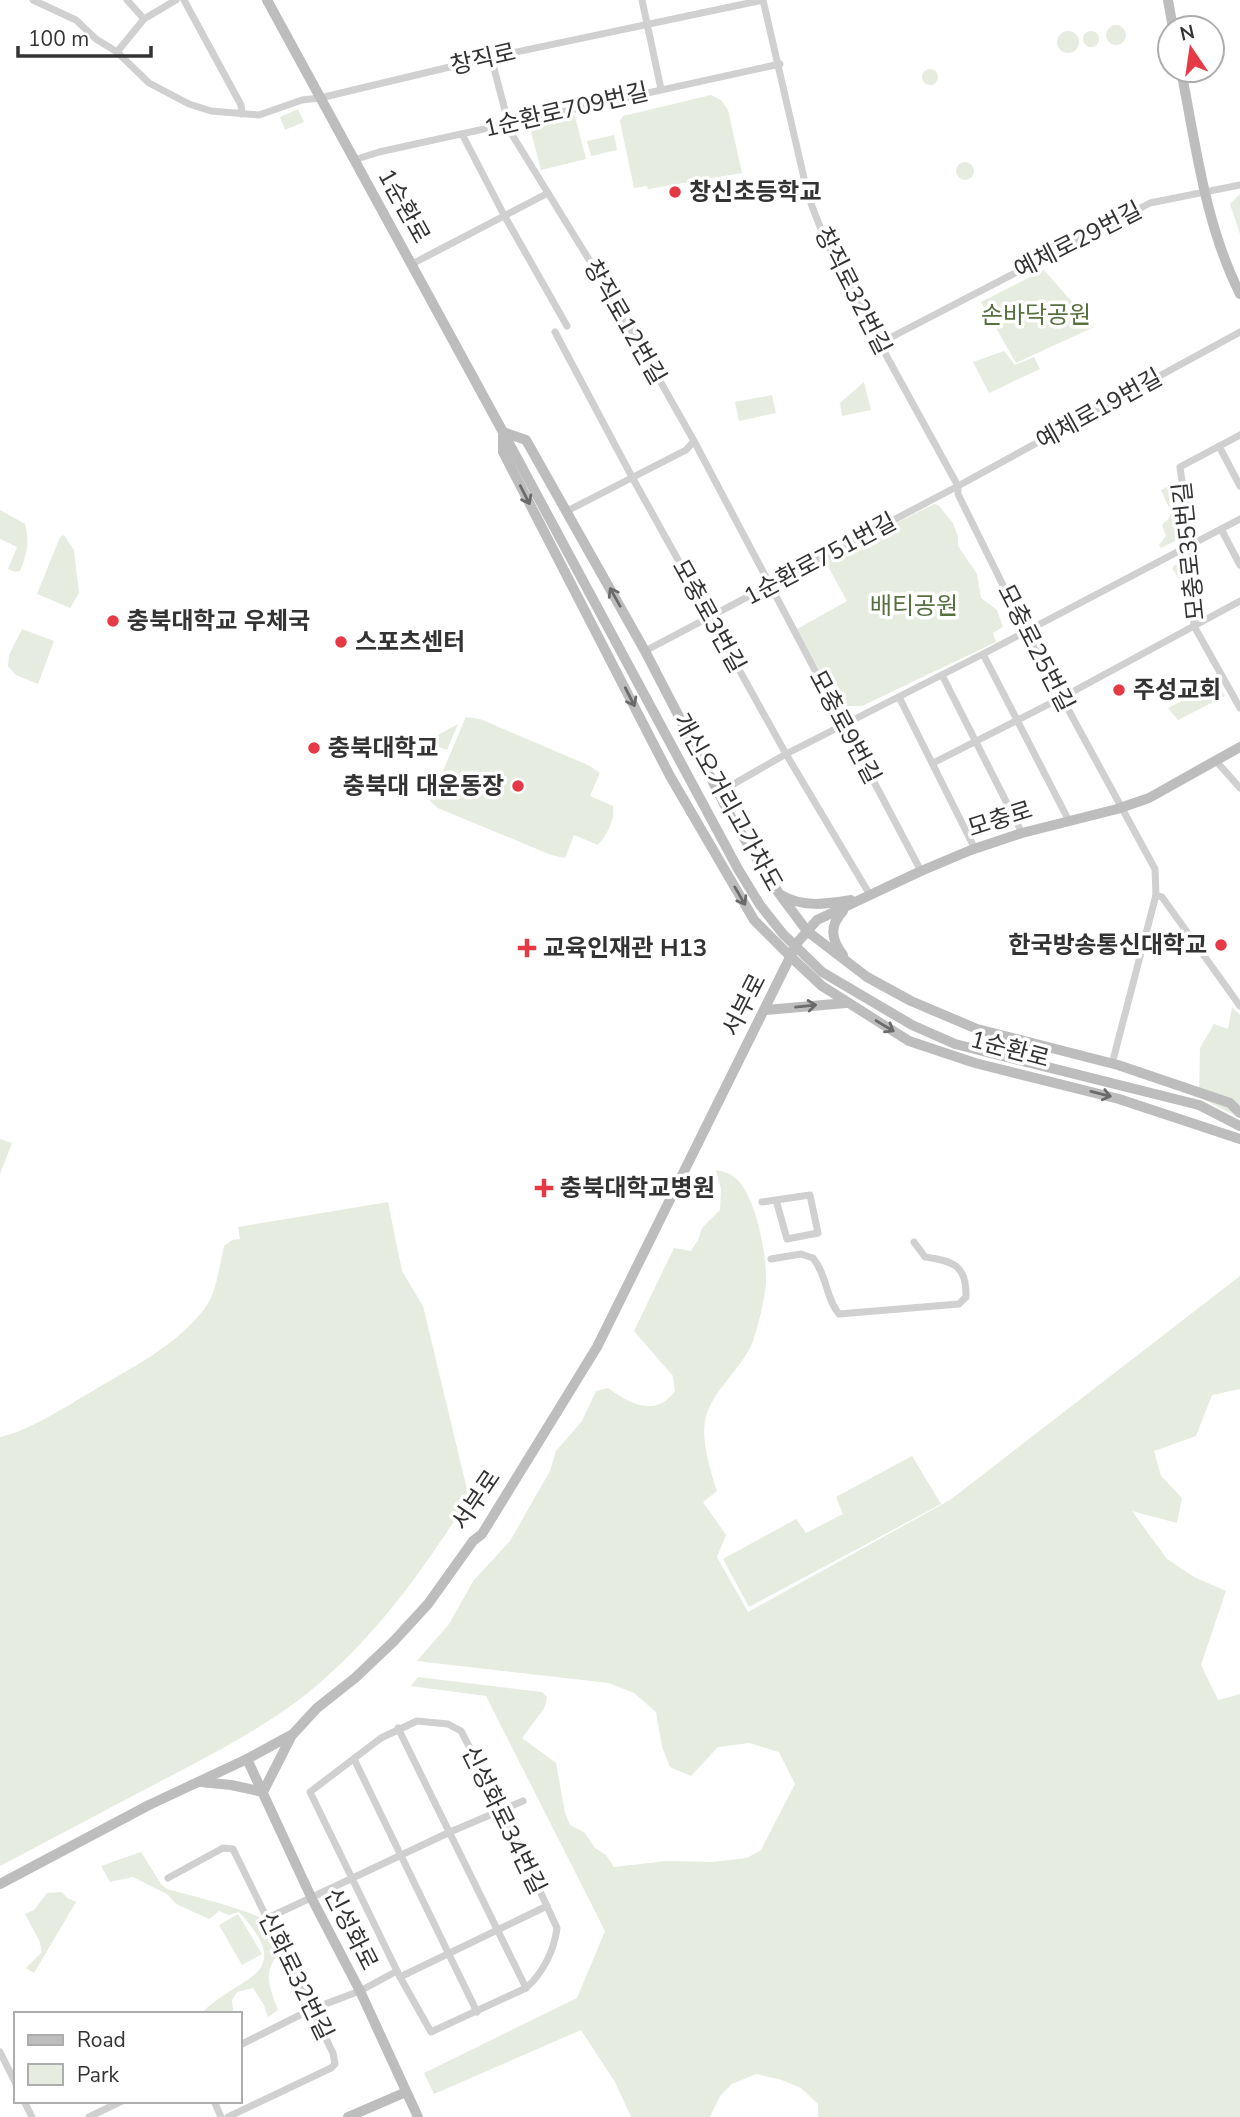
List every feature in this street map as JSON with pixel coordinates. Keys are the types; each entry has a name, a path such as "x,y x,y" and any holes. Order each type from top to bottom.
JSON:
{"main road":[{"name":"1순환로","path":"267,0 503,432 503,452 670,776 754,920 822,986 909,1041 975,1063 1119,1099 1240,1139"},
{"path":"1184,84 1207,208 1224,260 1240,293"},
{"path":"503,432 526,440 645,651 732,819 807,932 867,977 911,1002 977,1029 1112,1064 1230,1102 1240,1113"},
{"name":"개신오거리고가차도","path":"503,432 738,869 760,905 783,934 822,972 912,1025 955,1044 1199,1105 1240,1126"},
{"name":"모충로","path":"791,957 797,943 817,920 921,871 1022,833 1149,798 1240,747"},
{"path":"778,892 797,902 810,904 825,904 870,895"},
{"path":"847,906 835,919 832,928 837,947 848,963"},
{"name":"서부로","path":"0,1884 149,1805 201,1782 293,1734 317,1708 394,1642 428,1604 473,1541 482,1534 597,1347 791,957"},
{"path":"766,1010 847,1003"},
{"path":"201,1782 263,1792 293,1734"},
{"name":"신성화로","path":"247,1759 418,2117"},
{"path":"348,2117 406,2092"}],"street":[{"name":"창직로","path":"33,0 76,20 96,39 117,52 149,83 189,104 211,111 259,115 302,100 646,23 763,0"},
{"path":"127,0 144,19"},
{"path":"117,52 144,19 176,0"},
{"path":"184,0 241,105 242,114"},
{"path":"642,0 660,89"},
{"name":"창직로32번길","path":"763,0 807,191 816,219 838,268 882,342 886,355 958,486"},
{"name":"창직로12번길","path":"491,57 507,124 617,304 694,441 769,584"},
{"name":"1순환로709번길","path":"354,160 779,64"},
{"path":"462,134 567,326"},
{"name":"예체로29번길","path":"882,342 1150,203 1240,185"},
{"path":"412,264 548,193"},
{"name":"모충로3번길","path":"555,332 786,754 870,895"},
{"name":"예체로19번길","path":"958,486 1240,332"},
{"path":"1240,435 1219,446 1240,486"},
{"path":"567,511 686,450 694,441"},
{"name":"모충로35번길","path":"1219,446 1180,467 1191,545 1194,626 1240,708"},
{"name":"1순환로751번길","path":"645,651 958,486"},
{"name":"모충로25번길","path":"958,486 958,494 1025,630 1155,869 1156,895"},
{"path":"718,793 786,754 984,654 1025,630 1240,519"},
{"path":"1221,529 1240,565"},
{"name":"모충로9번길","path":"769,584 921,871"},
{"path":"933,763 1061,698 1240,601"},
{"path":"984,654 1069,821"},
{"path":"942,675 1022,833"},
{"path":"899,697 975,849"},
{"path":"1216,761 1240,788"},
{"path":"1112,1064 1156,895 1162,897 1240,1006"},
{"path":"762,1202 810,1195 818,1233 787,1239 776,1200"},
{"path":"771,1259 801,1254 813,1258 825,1278 833,1307 839,1314 959,1304 966,1297 965,1276 958,1266 947,1260 925,1257 914,1242"},
{"name":"신성화로34번길","path":"353,1880 310,1792 398,1728 417,1721 455,1726 461,1731 502,1810 547,1906 556,1935 544,1966 537,1978 526,1988 432,2032 398,1974"},
{"path":"398,1728 526,1988"},
{"path":"354,1759 477,2012"},
{"path":"268,1919 450,1832 523,1801"},
{"name":"신화로32번길","path":"168,1878 223,1848 233,1849 333,2053 335,2064 331,2068 228,2117"},
{"path":"353,1880 398,1974"},
{"path":"242,2044 312,2010 449,1954 547,1906"},
{"path":"0,2052 14,2080"},
{"path":"89,2117 118,2103"}],"green space":[{"path":"1116,25 1123,28 1126,35 1123,42 1116,45 1109,42 1106,35 1109,28"},
{"path":"1068,31 1076,34 1079,42 1076,50 1068,53 1060,50 1057,42 1060,34"},
{"path":"1088,31 1094,31 1099,39 1097,45 1088,47 1083,42 1083,36"},
{"path":"930,69 936,71 936,83 930,85 924,83 922,77 924,71"},
{"path":"711,95 721,100 728,110 742,173 648,189 647,186 634,188 620,121 623,116"},
{"path":"298,109 304,122 285,130 280,117"},
{"path":"574,113 586,159 541,170 529,124"},
{"path":"614,135 617,150 591,156 587,141"},
{"path":"961,162 969,162 974,171 972,178 961,180 956,175 956,167"},
{"path":"1240,194 1240,234 1230,204"},
{"name":"손바닥공원","path":"1044,270 1094,327 1016,363 981,302"},
{"path":"1004,351 1015,365 1034,357 1040,369 989,393 973,362"},
{"path":"864,382 871,410 842,416 840,403"},
{"path":"772,395 776,413 739,421 735,402"},
{"path":"1174,483 1181,538 1161,548 1159,545 1166,536 1162,525 1171,512 1161,490"},
{"name":"배티공원","path":"934,504 938,505 953,523 958,546 977,574 981,598 997,610 1003,627 993,633 996,642 862,706 843,706 836,700 797,629 847,601 824,559"},
{"path":"0,510 25,524 27,548 20,571 8,569 17,547 0,539"},
{"path":"64,535 74,550 79,593 70,608 37,594 60,537"},
{"path":"1183,558 1188,565 1189,581 1183,585 1172,568"},
{"path":"22,629 54,641 38,684 16,675 8,666 9,655"},
{"path":"1217,682 1225,696 1178,720 1168,708"},
{"path":"466,717 480,719 588,765 600,773 590,796 613,806 613,817 598,845 574,835 565,858 551,855 438,808 430,801"},
{"path":"458,724 447,750 431,739"},
{"path":"1232,1007 1240,1015 1240,1118 1199,1097 1200,1048 1214,1024 1228,1029"},
{"path":"0,1139 12,1143 0,1174"},
{"path":"716,1170 731,1175 747,1194 758,1224 766,1271 764,1298 753,1341 711,1403 704,1432 706,1452 717,1491 703,1502 726,1535 717,1557 748,1612 950,1500 1240,1276 1240,1389 1212,1395 1196,1436 1154,1451 1161,1476 1182,1498 1177,1523 1132,1511 1167,1559 1194,1577 1226,1591 1201,1665 1218,1700 1240,1694 1240,2117 818,2117 818,2104 801,2088 756,2074 732,2084 720,2096 710,2117 631,2117 615,2082 581,2030 434,2094 424,2073 577,1998 605,1931 486,1696 411,1686 418,1677 542,1692 547,1697 545,1707 522,1738 556,1763 565,1813 570,1825 585,1833 595,1848 606,1855 614,1867 667,1861 713,1862 747,1858 761,1850 795,1784 779,1752 749,1743 718,1747 691,1776 670,1767 662,1747 656,1712 634,1693 609,1683 417,1661 449,1624 474,1580 510,1541 550,1471 556,1451 582,1421 596,1391 608,1388 634,1403 651,1406 668,1399 675,1391 673,1376 634,1331 674,1248 691,1251 702,1228 720,1210 721,1189"},
{"path":"388,1202 402,1271 423,1306 469,1498 424,1566 391,1609 355,1650 295,1703 229,1744 0,1866 0,1437 55,1413 153,1355 184,1331 212,1297 224,1246 232,1240 240,1239 238,1227"},
{"path":"912,1456 941,1504 749,1607 723,1559 796,1519 806,1533 843,1514 836,1497"},
{"path":"141,1852 167,1889 234,1908 263,1920 274,1942 277,1956 269,1976 278,2010 268,2017 253,1988 237,1992 232,2000 233,2010 230,2012 203,2012 256,1973 263,1963 264,1950 256,1933 239,1912 229,1915 219,1911 209,1919 176,1904 167,1894 133,1877 110,1882 101,1866"},
{"path":"62,1892 76,1902 34,1973 26,1968 42,1952 39,1940 25,1914 34,1910 47,1893"},
{"path":"238,1914 262,1954 242,1965 219,1925"}],"place":[{"name":"창신초등학교","path":"675,192"},
{"name":"충북대학교 우체국","path":"113,621"},
{"name":"스포츠센터","path":"341,642"},
{"name":"주성교회","path":"1119,690"},
{"name":"충북대학교","path":"314,748"},
{"name":"충북대 대운동장","path":"518,786"},
{"name":"한국방송통신대학교","path":"1221,945"},
{"name":"교육인재관 H13","path":"527,948"},
{"name":"충북대학교병원","path":"544,1188"}]}
